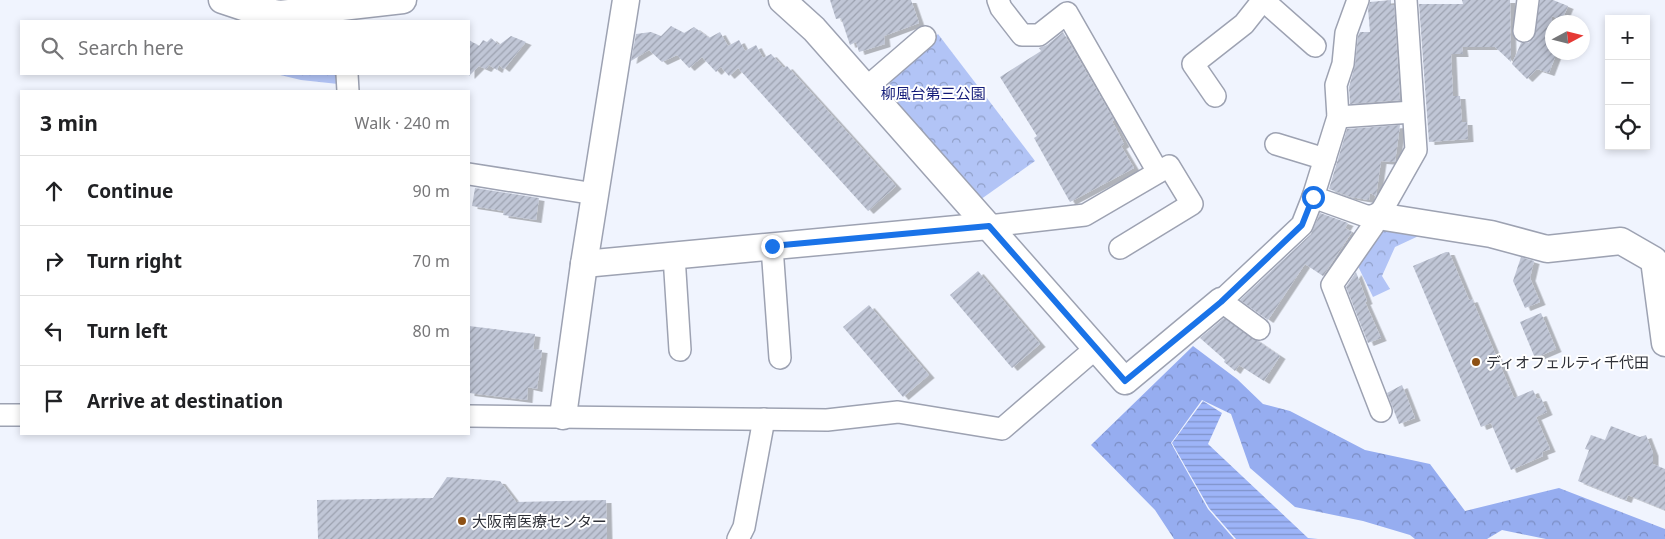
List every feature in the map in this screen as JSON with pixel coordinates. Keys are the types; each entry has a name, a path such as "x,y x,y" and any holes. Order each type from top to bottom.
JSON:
{"street":[{"path":"222,0 246,8 280,14 344,9 403,0"},
{"path":"563,416 584,264 626,0"},
{"path":"782,0 814,30 1125,381 1221,302 1302,225 1313,197 1338,116 1336,85 1343,64 1346,33 1358,0"},
{"path":"998,0 1001,8 1022,35 1039,35 1067,13 1158,172"},
{"path":"1215,96 1193,64 1244,24 1263,0 1316,46"},
{"path":"1381,411 1368,359 1332,286 1378,216 1416,150 1406,0"},
{"path":"1524,31 1528,0"},
{"path":"866,88 925,37"},
{"path":"347,75 348,90"},
{"path":"1338,116 1413,112"},
{"path":"1276,144 1325,159"},
{"path":"584,264 1085,216 1169,166 1192,204 1120,248"},
{"path":"470,174 595,194"},
{"path":"1313,197 1366,216 1378,216 1491,234 1547,249 1621,240 1654,260 1665,343"},
{"path":"772,246 780,358"},
{"path":"674,256 680,350"},
{"path":"1221,302 1260,329"},
{"path":"470,416 827,420 898,412 1002,429 1096,348"},
{"path":"0,415 20,415"},
{"path":"738,539 744,527 764,419"}],"green space":[{"name":"柳風台第三公園","path":"938,34 1035,161 977,202 877,88"},
{"path":"280,75 345,75 338,84 301,80"},
{"path":"1380,220 1425,233 1395,247 1382,276 1390,289 1373,297 1354,258"},
{"path":"1193,346 1237,379 1263,404 1290,411 1365,450 1430,464 1465,511 1559,488 1665,529 1665,539 1546,539 1502,530 1487,539 1415,539 1410,535 1363,521 1295,507 1250,468 1231,414 1202,400 1171,443 1208,509 1234,539 1174,539 1155,510 1091,445"}],"shaded area":[{"path":"1203,401 1222,413 1208,444 1308,538 1318,539 1236,539 1209,508 1172,443"}],"building":[{"path":"830,0 911,0 919,23 884,36 885,44 859,52 856,42 850,45 841,18 836,19"},
{"path":"1391,0 1391,5 1394,5 1400,100 1350,104 1349,87 1355,65 1358,36 1360,32 1370,32 1368,9 1370,2"},
{"path":"1462,0 1510,0 1511,62 1495,47 1462,47 1463,54 1451,54 1453,96 1460,96 1462,122 1467,122 1468,139 1429,142 1419,4 1463,4"},
{"path":"1540,0 1553,0 1568,6 1564,15 1545,15 1545,60 1554,60 1549,73 1537,69 1527,79 1512,64 1521,43 1528,43 1534,38"},
{"path":"671,26 684,33 694,27 709,38 720,32 728,46 739,40 745,51 756,45 763,58 771,54 784,68 787,66 896,186 868,211 738,68 729,76 721,67 716,72 702,57 689,68 677,55 662,62 649,50 631,61 636,34 651,32 661,36"},
{"path":"1063,32 1114,120 1112,121 1124,144 1121,146 1134,168 1070,202 1034,138 1037,136 1000,77 1041,51 1039,48 1047,45"},
{"path":"511,36 526,42 504,69 499,65 497,70 489,65 486,69 479,66 470,75 470,41 479,46 483,40 487,42 491,38 499,45"},
{"path":"1400,125 1395,162 1381,161 1376,196 1370,193 1369,200 1351,197 1329,189 1347,129"},
{"path":"475,188 539,198 536,220 503,215 504,211 472,206"},
{"path":"1320,213 1348,223 1345,228 1352,232 1323,276 1305,264 1268,320 1240,300 1311,234"},
{"name":"ディオフェルティ千代田","path":"1449,252 1469,300 1472,299 1514,398 1533,390 1537,399 1541,398 1547,412 1536,417 1550,449 1542,452 1543,456 1511,470 1491,423 1481,427 1413,266"},
{"path":"1521,257 1534,261 1530,278 1540,302 1525,308 1513,281"},
{"path":"978,271 1040,344 1012,368 950,295"},
{"path":"1356,272 1367,301 1365,302 1381,338 1368,343 1346,287"},
{"path":"869,305 929,375 903,397 843,327"},
{"path":"1541,313 1556,349 1535,358 1520,322"},
{"path":"1224,318 1280,356 1264,381 1239,365 1235,371 1200,338"},
{"path":"470,326 535,334 533,349 542,350 537,389 528,387 527,400 470,393"},
{"path":"1402,385 1415,418 1399,424 1387,393"},
{"path":"1611,426 1640,437 1646,435 1653,453 1653,464 1665,469 1665,510 1628,495 1626,500 1578,481 1589,450 1585,449 1591,435 1605,440"},
{"name":"大阪南医療センター","path":"447,477 500,481 516,502 606,500 607,539 318,539 317,500 433,498"}],"place":[{"name":"ディオフェルティ千代田","path":"1476,362"},
{"name":"大阪南医療センター","path":"462,521"}],"route":[{"path":"772,246 989,226 1125,381 1221,302 1302,225 1313,197"}]}
